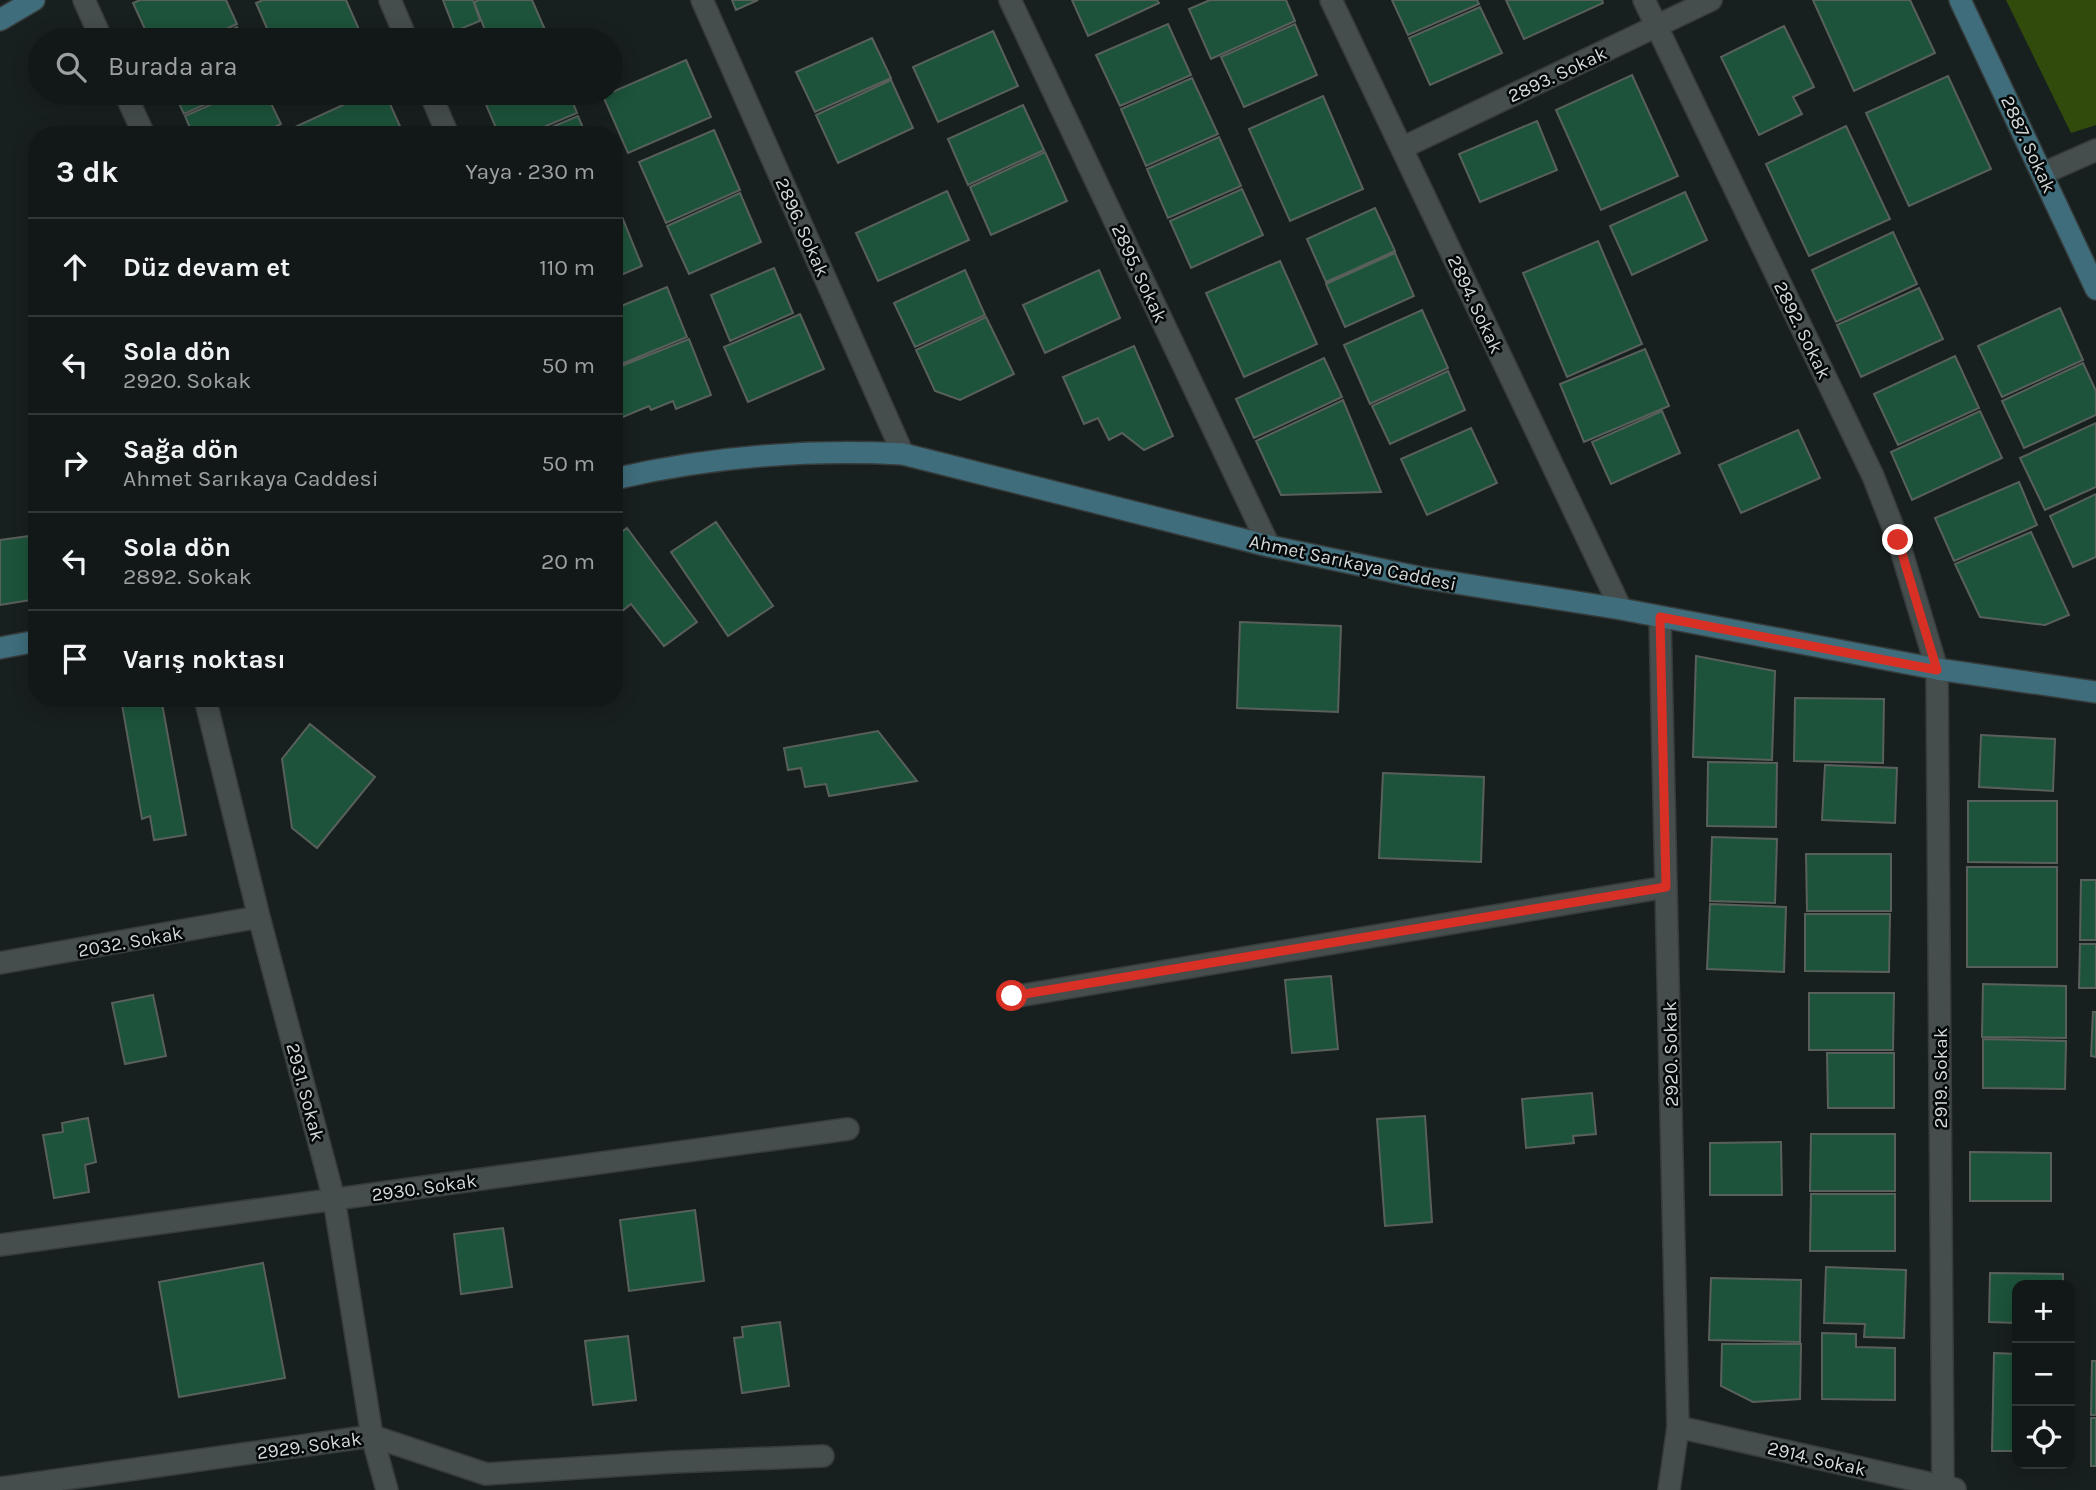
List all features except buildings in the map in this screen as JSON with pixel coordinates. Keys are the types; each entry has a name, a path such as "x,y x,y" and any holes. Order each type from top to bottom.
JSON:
{"main road":[{"path":"0,20 34,0"},
{"name":"2887. Sokak","path":"1960,0 2044,173 2096,289"},
{"name":"Ahmet Sarıkaya Caddesi","path":"623,477 659,469 784,454 845,451 903,454 1269,546 1418,578 1621,609 1937,670 2096,692"},
{"path":"0,648 28,643"}],"street":[{"path":"84,0 97,28"},
{"path":"390,0 402,28"},
{"name":"2896. Sokak","path":"702,0 903,454"},
{"name":"2895. Sokak","path":"1010,0 1269,546"},
{"name":"2894. Sokak","path":"1331,0 1621,609"},
{"name":"2892. Sokak","path":"1643,0 1873,476 1898,540 1937,670"},
{"name":"2893. Sokak","path":"1402,148 1711,0"},
{"path":"130,105 140,126"},
{"path":"435,105 444,126"},
{"path":"2044,173 2096,150"},
{"name":"2920. Sokak","path":"1660,617 1678,1427 1669,1490"},
{"name":"2919. Sokak","path":"1937,670 1950,1488"},
{"name":"2931. Sokak","path":"207,707 259,918 334,1199 372,1436 387,1490"},
{"path":"1012,996 1666,887"},
{"name":"2032. Sokak","path":"0,964 259,918"},
{"name":"2930. Sokak","path":"0,1245 848,1129"},
{"name":"2914. Sokak","path":"1678,1427 1950,1488"},
{"name":"2929. Sokak","path":"0,1488 372,1436 486,1475 672,1462 823,1456"}],"green space":[{"path":"2006,0 2096,0 2096,125 2071,133"}],"route":[{"path":"1012,996 1666,887 1660,617 1937,670 1898,540"}]}
